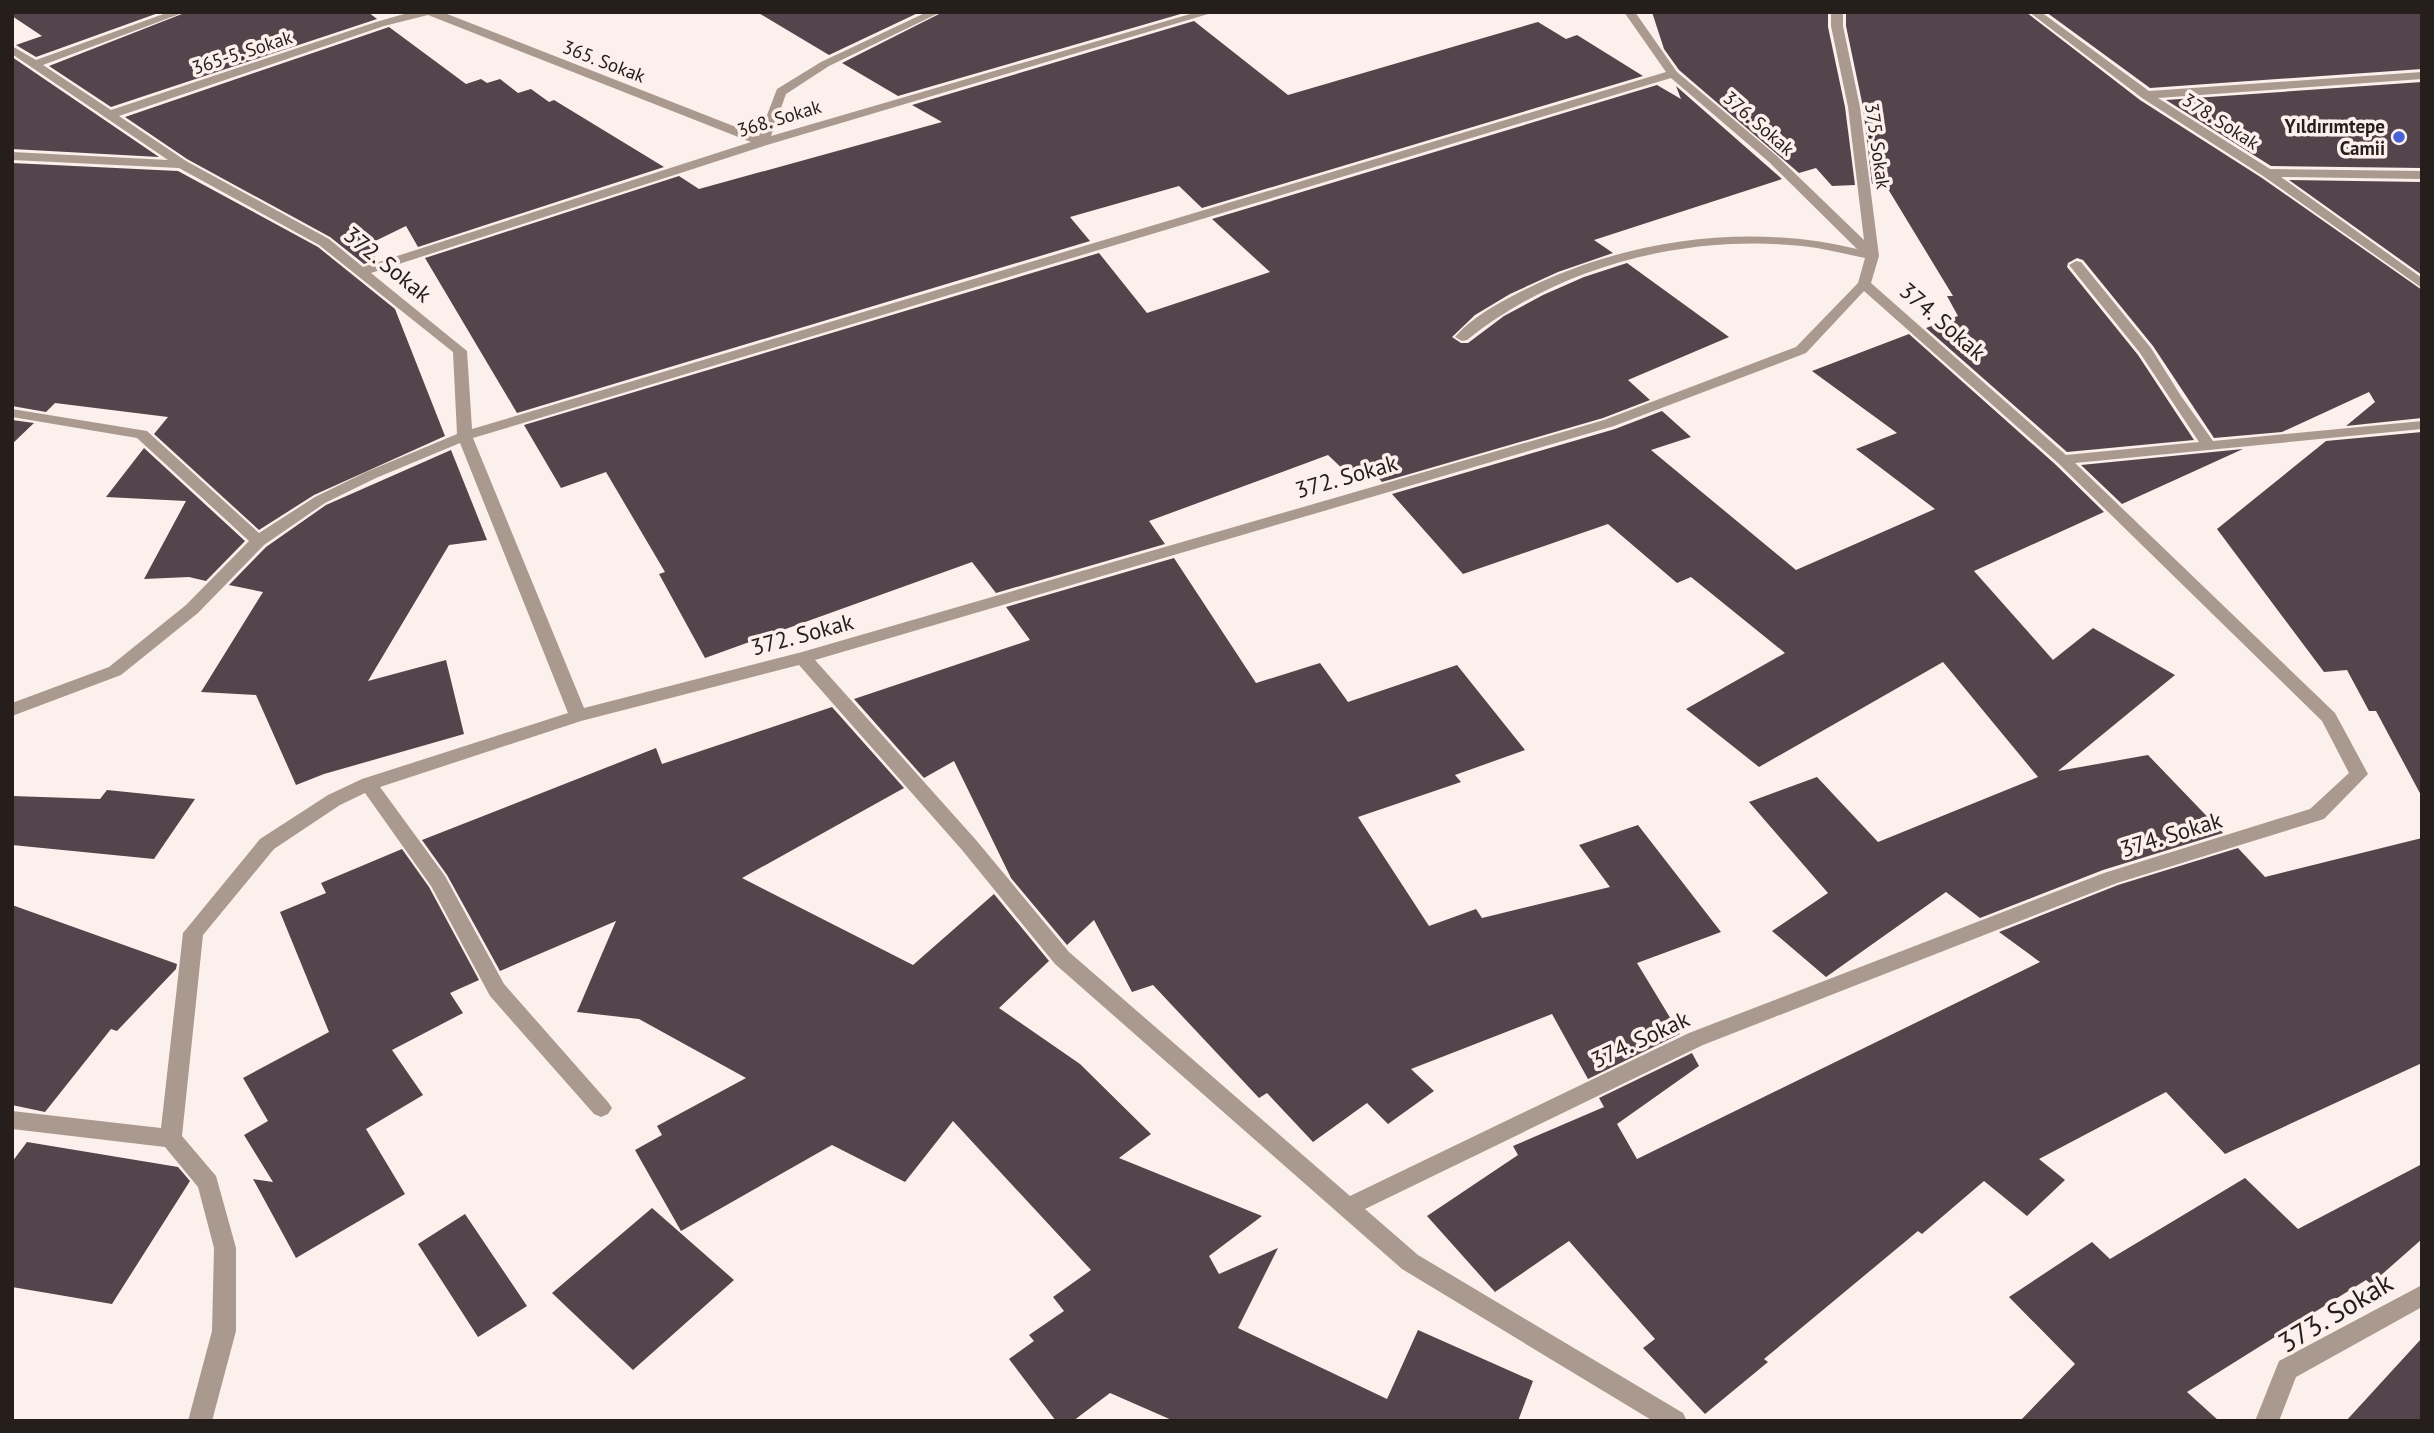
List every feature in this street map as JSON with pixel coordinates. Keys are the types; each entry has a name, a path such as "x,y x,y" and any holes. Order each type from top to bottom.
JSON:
{"street":[{"path":"35,64 180,12"},
{"name":"365-5. Sokak","path":"112,114 380,24 425,12"},
{"name":"365. Sokak","path":"431,12 764,142"},
{"path":"764,142 781,92 825,64 936,12"},
{"name":"368. Sokak","path":"361,272 764,142 1210,12"},
{"name":"376. Sokak","path":"1629,12 1673,74 1773,159 1872,256"},
{"name":"375. Sokak","path":"1838,12 1837,26 1854,107 1872,256 1864,285"},
{"name":"378. Sokak","path":"2035,12 2146,95 2267,173 2422,284"},
{"path":"12,50 112,114 183,164"},
{"path":"12,710 115,671 192,610 258,541 320,500 371,475 466,436 1673,74"},
{"path":"2146,95 2422,75"},
{"name":"372. Sokak","path":"12,156 183,164 324,242 460,351 466,436 578,716 803,658 1609,423 1801,350 1864,285"},
{"path":"2267,173 2422,175"},
{"path":"1462,337 1503,306 1564,275 1654,249 1727,240 1797,241 1872,256"},
{"path":"2076,265 2146,351 2174,397 2208,444"},
{"name":"374. Sokak","path":"1348,1207 1696,1039 2111,878 2317,814 2359,774 2329,717 2063,460 1864,285"},
{"path":"12,413 142,434 258,541"},
{"path":"2063,460 2422,425"},
{"path":"803,658 969,845 1062,958 1410,1262 1675,1421"},
{"path":"170,1138 193,933 267,844 334,800 368,784 578,716"},
{"path":"368,784 438,881 497,990 601,1108"},
{"path":"12,1120 170,1138 208,1183 225,1248 224,1331 200,1421"},
{"name":"373. Sokak","path":"2267,1421 2287,1369 2422,1295"}],"building":[{"path":"12,12 161,12 36,57 16,45 42,36 12,16"},
{"path":"187,12 368,12 377,19 111,107 49,66"},
{"path":"757,12 920,12 829,55"},
{"path":"943,12 1184,13 898,96 842,63"},
{"path":"1652,12 1828,12 1828,27 1845,107 1855,185 1832,186 1816,168 1799,173 1679,70 1664,49"},
{"path":"1846,12 2026,12 2140,100 2262,178 2422,290 2422,418 2346,426 2375,402 2369,392 2282,432 2214,438 2153,346 2083,260 2077,258 2068,263 2067,267 2138,355 2194,440 2067,452 1926,328 1958,316 1947,296 1953,296 1885,184 1872,184 1863,107 1846,26"},
{"path":"2046,12 2422,12 2422,69 2150,88"},
{"path":"1194,21 1288,95 1538,22 1566,39 1577,35 1643,76 1202,208 1179,186 1070,217 1090,241 517,413 425,258 679,176 699,189 942,122 912,105"},
{"path":"389,27 466,84 481,79 487,83 500,79 518,93 531,89 549,102 554,100 664,167 418,247 406,226 369,244 376,260 364,264 330,237 187,159 125,117"},
{"path":"12,57 159,157 12,149"},
{"path":"2422,82 2422,168 2271,166 2166,100"},
{"path":"1657,85 1681,99 1676,86 1782,179 1594,240 1613,253 1558,272 1510,294 1475,315 1452,337 1461,343 1468,343 1504,316 1543,295 1584,277 1627,263 1729,337 1628,380 1650,400 1603,418 1382,482 1367,465 1347,473 1328,455 1149,521 1165,544 996,593 972,562 705,658 659,574 665,572 606,472 561,488 524,425 1099,253 1147,313 1270,272 1212,219"},
{"path":"12,163 178,171 318,247 395,309 445,436 314,495 259,530 154,434 168,417 55,403 46,412 12,406"},
{"path":"2289,180 2422,182 2422,275"},
{"path":"1909,334 2056,465 2104,512 1974,571 2053,660 2093,628 2175,675 2058,771 2148,755 2223,833 2103,870 1980,918 1946,892 1826,977 1772,931 1828,893 1749,802 1817,777 1878,842 2038,777 1943,662 1759,767 1686,709 1785,653 1691,577 1677,583 1608,524 1463,574 1392,494 1615,429 1662,411 1691,437 1651,450 1796,570 1935,509 1856,449 1897,433 1812,371"},
{"path":"12,420 34,423 12,444"},
{"path":"2422,432 2422,797 2376,711 2369,711 2347,670 2324,672 2217,529 2326,441"},
{"path":"144,448 245,541 206,581 189,577 144,579 186,501 106,497"},
{"path":"2243,449 2122,504 2081,465"},
{"path":"451,450 487,540 449,545 368,681 446,660 464,734 324,774 296,785 256,695 201,692 263,592 229,585 266,547 326,505"},
{"path":"1174,558 1256,683 1320,663 1348,702 1457,665 1525,750 1455,775 1461,782 1358,817 1429,926 1476,909 1482,918 1610,887 1579,845 1638,825 1721,932 1637,963 1680,1034 1588,1079 1552,1014 1411,1069 1434,1091 1388,1124 1367,1103 1313,1142 1267,1093 1259,1098 1153,985 1132,992 1094,920 1067,945 1011,878 954,761 924,778 854,699 1030,640 1006,607"},
{"path":"832,707 904,788 742,878 913,965 994,894 1049,961 999,1008 1080,1064 1151,1134 1119,1158 1262,1216 1209,1256 1219,1274 1278,1248 1238,1328 1387,1399 1418,1330 1533,1381 1518,1421 1174,1421 1110,1393 1073,1421 1056,1421 1009,1359 1034,1341 1029,1335 1064,1311 1053,1297 1091,1270 953,1121 905,1182 832,1145 681,1231 635,1150 662,1135 657,1126 746,1078 639,1019 577,1012 616,921 500,971 447,875 422,840 656,748 662,764"},
{"path":"107,790 195,799 154,859 12,845 12,796 100,799"},
{"path":"2422,838 2422,1063 2225,1154 2166,1092 2039,1159 2065,1180 2027,1216 1984,1181 1922,1234 1918,1231 1764,1359 1768,1362 1705,1414 1643,1348 1655,1339 1569,1241 1495,1292 1427,1216 1518,1155 1513,1146 1604,1107 1599,1098 1692,1053 1699,1066 1617,1124 1637,1159 2040,962 1999,932 2118,885 2238,848 2265,877"},
{"path":"402,849 429,887 479,980 450,993 463,1013 392,1050 423,1095 366,1129 405,1194 296,1258 253,1179 273,1182 244,1135 268,1121 243,1078 329,1032 280,912 326,893 321,883"},
{"path":"12,905 177,964 176,969 117,1031 111,1029 45,1112 12,1105"},
{"path":"27,1142 178,1167 190,1181 112,1304 12,1287 12,1162"},
{"path":"2422,1164 2422,1239 2371,1284 2366,1280 2187,1392 2219,1421 2020,1421 2075,1364 2009,1297 2092,1242 2110,1259 2245,1178 2298,1229"},
{"path":"652,1208 734,1280 633,1370 552,1293"},
{"path":"465,1214 527,1306 478,1337 418,1244"},
{"path":"2422,1338 2422,1421 2346,1421"}],"place":[{"name":"Yıldırımtepe Camii","path":"2399,137"}]}
